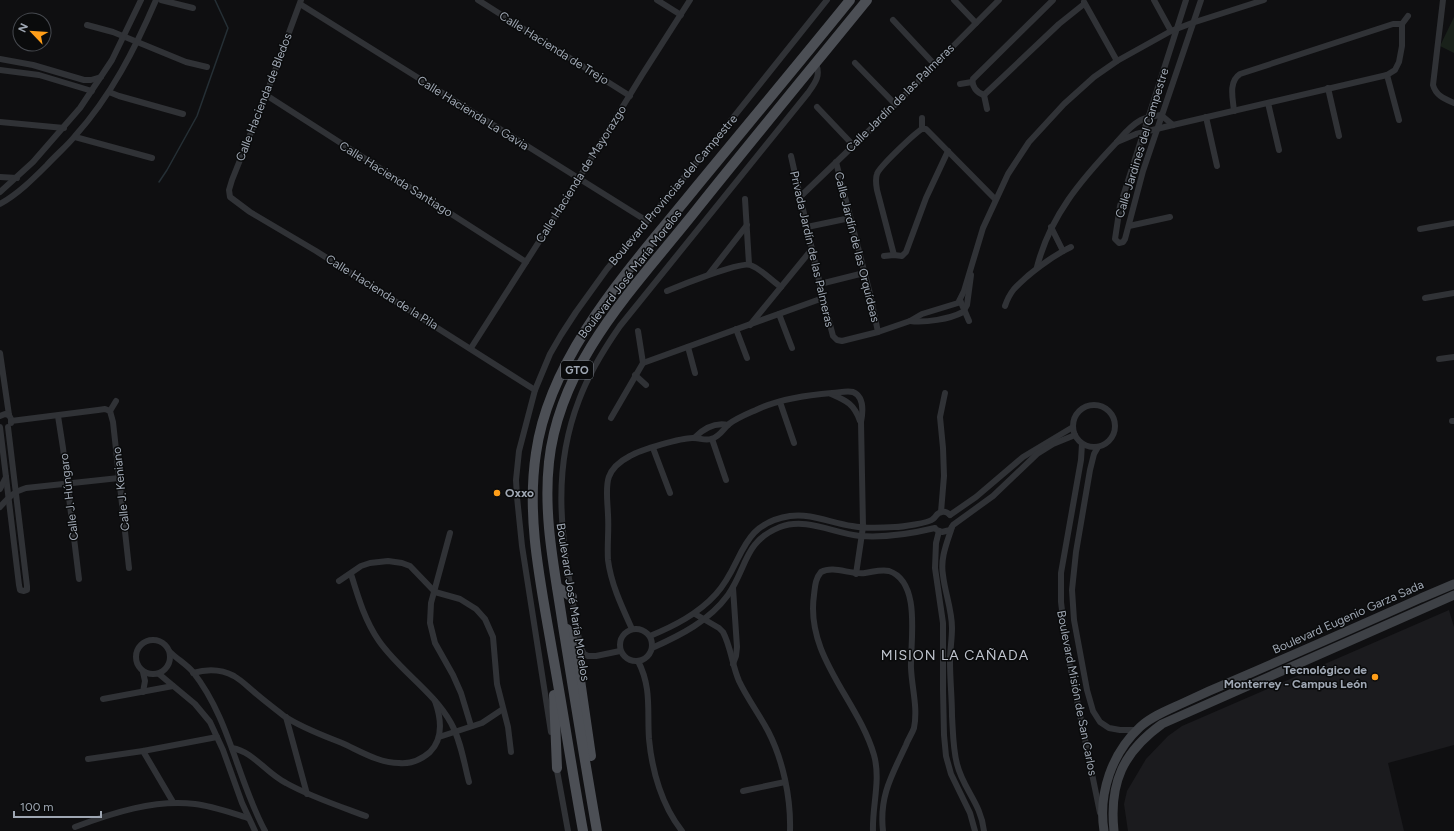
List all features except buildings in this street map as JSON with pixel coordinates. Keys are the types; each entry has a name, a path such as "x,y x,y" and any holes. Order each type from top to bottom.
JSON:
{"main road":[{"name":"Boulevard José María Morelos","path":"583,831 540,576 534,531 532,493 533,476 538,439 551,396 568,359 601,307 657,236 850,0"},
{"name":"Boulevard José María Morelos","path":"597,831 549,534 547,502 549,467 558,418 578,369 603,328 635,286 867,0"},
{"path":"557,587 572,597"},
{"path":"563,625 572,639 578,666 603,831"},
{"path":"553,653 557,768"}],"street":[{"path":"0,192 17,178 64,128 92,91 112,60 141,0"},
{"path":"0,204 25,186 75,137 109,92 137,42 156,0"},
{"path":"162,0 192,8"},
{"name":"Calle Hacienda de Trejo","path":"478,0 630,96"},
{"path":"657,0 681,15"},
{"name":"Calle Hacienda de Mayorazgo","path":"471,348 579,179 690,0"},
{"name":"Boulevard Provincias del Campestre","path":"568,831 522,546 517,496 516,480 519,451 535,390 550,354 576,312 607,269 712,144 827,0"},
{"path":"954,0 976,23"},
{"name":"Calle Jardín de las Palmeras","path":"801,196 853,144 878,122 999,0"},
{"path":"960,84 972,82 974,78 1053,0"},
{"path":"1154,0 1174,30"},
{"name":"Calle Jardines del Campestre","path":"1186,0 1174,30 1163,74 1120,206 1115,234 1116,241 1121,243 1125,241 1137,189 1201,0"},
{"path":"878,332 910,321 922,314 954,305 960,300 983,228 1008,174 1029,142 1080,89 1117,61 1174,30 1264,0"},
{"path":"1443,0 1434,88 1439,96 1454,103"},
{"name":"Calle Hacienda La Gavia","path":"300,2 647,222"},
{"name":"Calle Hacienda de Bledos","path":"229,195 232,180 266,95 300,2"},
{"path":"984,95 1084,2 1117,61"},
{"path":"1117,142 1144,132 1387,75 1395,70 1399,62 1402,46 1402,24 1408,16"},
{"path":"893,20 935,64"},
{"path":"1234,111 1232,84 1234,78 1240,74 1393,24 1402,24"},
{"path":"87,25 124,36 186,62 207,67"},
{"path":"0,59 33,65 84,80 92,80 101,77"},
{"path":"855,63 895,104"},
{"path":"620,651 596,656 588,656 584,654 580,646 562,532 560,510 561,474 570,428 584,388 596,363 620,326 808,93 818,75 819,70 816,64"},
{"path":"0,70 39,75 92,91"},
{"path":"1387,75 1399,120"},
{"path":"972,82 975,89 981,95 984,95"},
{"path":"1328,88 1339,136"},
{"path":"109,92 183,114"},
{"name":"Calle Hacienda Santiago","path":"266,95 526,262"},
{"path":"984,95 986,109"},
{"path":"1268,103 1279,150"},
{"path":"817,107 853,144"},
{"path":"1037,268 1040,254 1051,227 1062,209 1087,174 1132,126 1148,118 1161,115 1173,125"},
{"path":"1206,117 1217,166"},
{"path":"894,255 877,190 875,180 876,175 883,165 922,129 922,118"},
{"path":"0,122 64,128"},
{"path":"922,129 926,129 996,199"},
{"path":"75,137 152,158"},
{"path":"1138,149 1149,152"},
{"path":"884,256 902,256 905,254 909,247 921,210 948,151"},
{"name":"Privada Jardín de las Palmeras","path":"791,156 832,333 837,340 842,341 851,340 878,332"},
{"name":"Calle Jardín de las Orquídeas","path":"836,162 878,332"},
{"path":"0,177 17,178"},
{"name":"Calle Hacienda de la Pila","path":"229,195 233,201 250,212 316,251 535,390"},
{"path":"745,199 749,264 780,287"},
{"path":"1129,226 1170,217"},
{"path":"807,227 850,218"},
{"path":"1420,229 1454,223"},
{"path":"709,274 746,225"},
{"path":"1051,227 1063,251"},
{"path":"1005,306 1014,290 1037,268 1071,247"},
{"path":"750,325 812,249"},
{"path":"667,291 709,274 749,264"},
{"path":"910,321 941,318 959,314 965,310 970,288 970,269"},
{"path":"820,284 864,273"},
{"path":"1425,298 1454,293"},
{"path":"611,418 643,363 823,298"},
{"path":"960,300 969,321"},
{"path":"779,314 792,348"},
{"path":"736,329 747,358"},
{"path":"638,331 643,363"},
{"path":"688,347 695,373"},
{"path":"0,353 10,421 28,586 26,591 22,591 20,588 0,426 4,428 10,421 105,409 110,411 116,401"},
{"path":"1438,359 1454,357"},
{"path":"635,376 646,384"},
{"path":"632,629 610,568 606,484 611,471 624,459 636,452 694,438 704,440 712,439 722,433 728,425 756,409 780,402 818,394 831,394 848,391 858,396 861,402 862,527 856,574"},
{"path":"941,512 944,472 940,417 945,393"},
{"path":"831,394 846,401 855,408 860,422"},
{"path":"780,402 794,443"},
{"path":"1090,404 1104,406 1110,411 1116,425 1115,432 1111,439 1098,447 1090,447 1082,444 1075,435 1072,427 1077,412 1090,404"},
{"name":"Calle J. Keniano","path":"110,411 113,418 129,568"},
{"path":"0,412 0,415 5,414 10,421"},
{"name":"Calle J. Húngaro","path":"58,416 68,484 79,579"},
{"path":"694,438 706,428 728,425"},
{"path":"950,515 966,504 1030,452 1072,427"},
{"path":"652,648 650,636 643,630 632,629 627,631 620,640 619,646 620,651 628,659 638,661 647,657 652,648 705,620 719,606 733,588 748,553 766,534 782,526 799,523 815,525 861,536 906,534 937,530 945,532 993,496 1032,458 1045,449 1075,435"},
{"path":"712,439 726,480"},
{"name":"Boulevard Misión de San Carlos","path":"1082,444 1081,460 1064,556 1060,588 1063,625 1072,676 1103,828"},
{"name":"Boulevard Misión de San Carlos","path":"1098,447 1094,454 1090,470 1076,552 1072,581 1074,620 1090,705 1096,717 1100,722 1115,730 1137,730"},
{"path":"653,448 670,493"},
{"path":"1007,470 1012,477"},
{"path":"0,489 6,477"},
{"path":"0,507 8,497 17,491 26,488 119,478"},
{"path":"987,487 993,496"},
{"path":"650,636 695,614 706,605 718,592 732,570 744,545 753,534 770,522 790,516 806,516 853,526 900,527 933,519 941,512 945,512 950,515 953,521 945,546 942,566 943,578 951,610 952,628 950,662 954,748 957,765 964,782 978,806 984,831"},
{"path":"933,519 937,530 935,568 943,623 945,751 951,774 970,813 976,831"},
{"path":"450,533 430,613 432,634 435,643 453,675 461,693 471,726"},
{"path":"753,534 759,540"},
{"path":"339,581 352,574 361,566 370,563 388,561 402,563 410,566 435,592 453,596 476,608 485,619 493,637 497,679 504,709 511,752"},
{"path":"874,831 874,808 877,777 874,755 860,721 821,650 813,622 813,602 816,583 821,572 826,570 834,569 856,574 885,570 896,575 907,589 911,604 911,667 916,716 913,731 889,779 883,805 883,831"},
{"path":"352,574 370,626 379,641 435,701 450,720 460,744 469,782"},
{"name":"Boulevard Eugenio Garza Sada","path":"1103,828 1104,796 1110,771 1119,753 1137,730 1145,723 1168,710 1454,584"},
{"path":"733,588 737,647 733,664"},
{"name":"Boulevard Eugenio Garza Sada","path":"1114,831 1114,798 1118,776 1128,757 1148,734 1174,718 1454,595"},
{"path":"1395,609 1399,620"},
{"path":"695,614 719,628 723,632 739,682 768,732 779,759 785,782 790,808 790,831"},
{"path":"669,628 672,638"},
{"path":"143,692 145,681 143,672 137,665 136,656 138,648 149,640 157,640 165,645 170,652 193,673 207,692 218,712 249,797 264,831"},
{"path":"143,672 151,675 159,674 170,662 170,652"},
{"path":"638,661 645,676 648,692 649,740 654,768 664,801 670,814 682,831"},
{"path":"193,673 203,670 213,670 234,676 286,717 311,731 374,757 398,763 414,761 425,756 431,751 439,736 438,711 435,701"},
{"path":"1072,676 1084,673"},
{"path":"159,674 195,704 205,716 217,737 248,818 255,831"},
{"path":"102,699 173,686"},
{"path":"439,736 482,723 504,709"},
{"path":"286,717 307,794"},
{"path":"88,759 143,751 217,737"},
{"path":"232,748 245,752 278,779 307,794 366,816"},
{"path":"143,751 173,802"},
{"path":"744,791 785,782"},
{"path":"75,827 124,811 173,802 208,807 248,818"}],"shaded area":[{"path":"1454,17 1454,53 1440,46"},
{"name":"Tecnológico de Monterrey - Campus León","path":"1449,610 1454,627 1454,745 1388,763 1404,831 1128,831 1124,804 1127,791 1146,759 1168,736 1182,726"}],"waterway":[{"path":"159,182 197,116 228,28 215,0"}],"place":[{"name":"Oxxo","path":"497,493"},
{"name":"Tecnológico de Monterrey - Campus León","path":"1375,677"}],"district":[{"name":"MISION LA CAÑADA","path":"955,655"}]}
